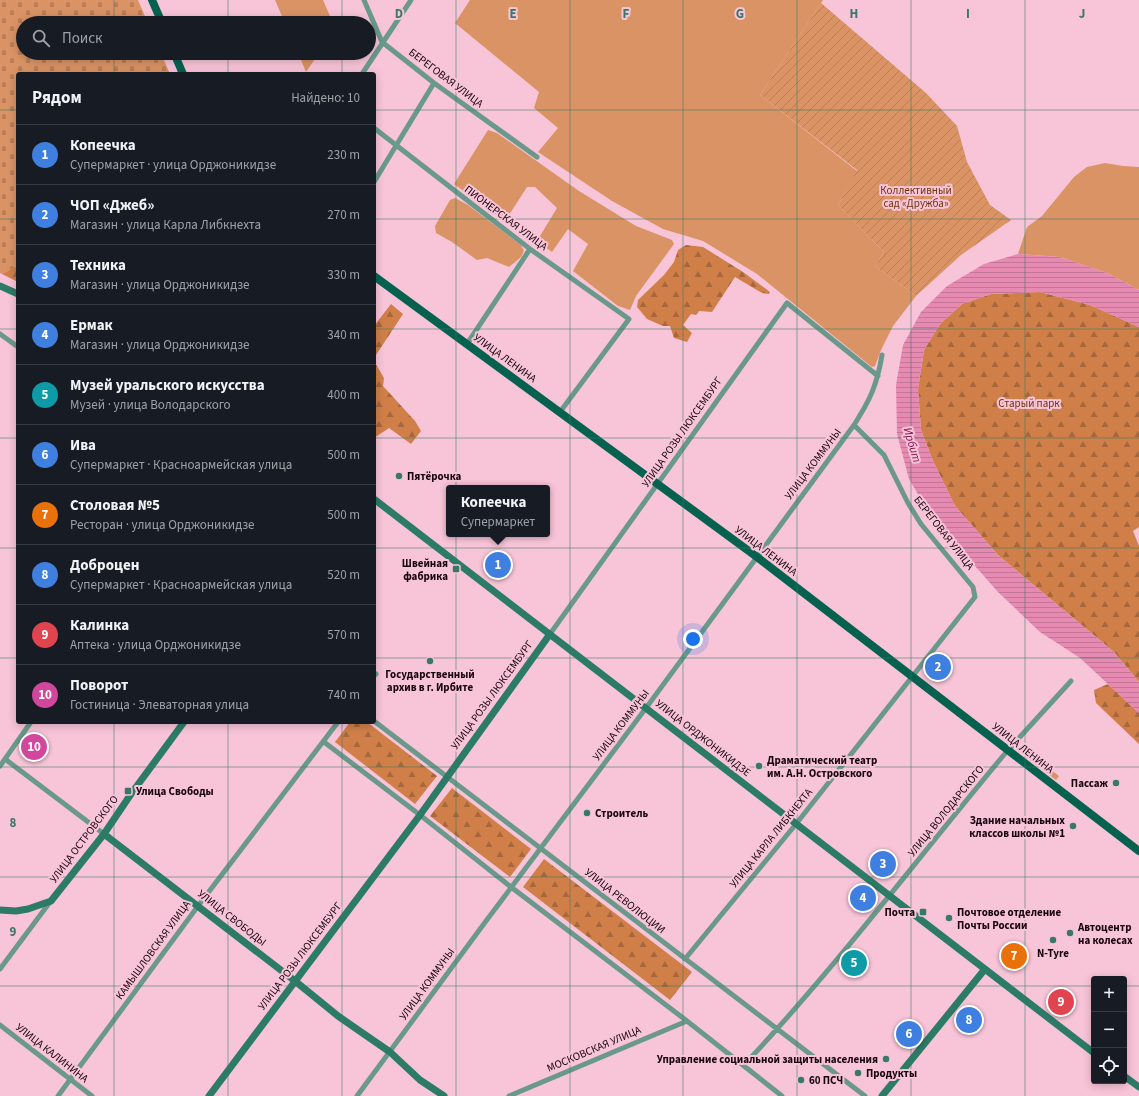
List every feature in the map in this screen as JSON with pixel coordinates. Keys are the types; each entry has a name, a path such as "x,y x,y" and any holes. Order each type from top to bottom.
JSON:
{"main road":[{"path":"152,0 159,16"},
{"path":"177,60 182,72"},
{"name":"УЛИЦА ЛЕНИНА","path":"376,277 757,557 1139,851"}],"street":[{"name":"БЕРЕГОВАЯ УЛИЦА","path":"364,0 371,16"},
{"path":"376,52 411,0"},
{"name":"БЕРЕГОВАЯ УЛИЦА","path":"376,28 382,42 434,83 537,157"},
{"path":"363,72 371,60"},
{"path":"376,179 434,83"},
{"name":"ПИОНЕРСКАЯ УЛИЦА","path":"376,130 530,249 629,319 560,412"},
{"path":"467,344 530,249"},
{"path":"0,286 16,293"},
{"name":"УЛИЦА РОЗЫ ЛЮКСЕМБУРГ","path":"209,1096 420,815 787,303 878,376"},
{"path":"0,334 16,346"},
{"name":"УЛИЦА КОММУНЫ","path":"357,1096 511,887 646,708 854,425 870,400 878,376 882,355"},
{"name":"БЕРЕГОВАЯ УЛИЦА","path":"854,425 884,455 908,503 921,524 968,580 973,587 975,597"},
{"name":"УЛИЦА ОРДЖОНИКИДЗЕ","path":"376,501 1091,1051"},
{"name":"УЛИЦА КАРЛА ЛИБКНЕХТА","path":"685,959 796,824 975,597"},
{"name":"УЛИЦА ВОЛОДАРСКОГО","path":"744,1065 778,1029 890,896 1009,750 1071,681"},
{"name":"УЛИЦА РЕВОЛЮЦИИ","path":"376,723 864,1096"},
{"path":"0,766 30,724"},
{"name":"УЛИЦА ОСТРОВСКОГО","path":"0,969 104,834 131,794 183,724"},
{"name":"КАМЫШЛОВСКАЯ УЛИЦА","path":"58,1096 198,906 337,724"},
{"path":"324,742 744,1065 782,1096"},
{"name":"УЛИЦА СВОБОДЫ","path":"5,759 296,981 338,1016 390,1052 420,1080 444,1096"},
{"path":"0,910 16,911 28,909 51,901"},
{"path":"882,1096 985,969"},
{"name":"МОСКОВСКАЯ УЛИЦА","path":"509,1096 687,1021"},
{"name":"УЛИЦА КАЛИНИНА","path":"0,1025 92,1096"},
{"path":"1127,1078 1139,1087"}],"green space":[{"path":"0,0 138,0 145,16 16,16 16,60 164,60 169,72 16,72 16,266 2,274 0,273"},
{"path":"275,0 323,0 330,16 282,16"},
{"path":"470,0 823,0 760,95 857,171 838,205 884,252 875,266 916,296 893,326 875,366 872,367 757,274 703,241 663,229 612,201 538,152 558,128 534,108 539,92 455,23"},
{"name":"Коллективный сад «Дружба»","path":"821,3 926,93 957,126 967,162 990,205 1011,220 961,255 916,296 875,266 884,252 838,205 857,170 760,95"},
{"path":"301,60 314,60 306,72"},
{"path":"488,130 497,133 579,191 636,226 672,240 674,244 636,296 630,310 618,306 573,271 588,244 568,229 552,252 537,241 557,208 535,187 527,187 511,212 502,219 454,184"},
{"path":"1105,163 1139,167 1139,290 1107,273 1060,257 1018,254 1027,227 1042,216 1074,177 1087,167"},
{"path":"455,198 468,205 521,245 524,251 521,257 509,267 487,258 477,260 452,242 436,233 435,226 450,200"},
{"path":"686,245 703,247 743,272 770,292 769,294 762,293 735,277 712,312 699,311 696,315 691,314 683,325 692,333 687,342 674,338 670,326 663,326 647,319 637,307 638,300 664,275 674,262 678,250"},
{"path":"16,266 16,281 2,274"},
{"name":"Старый парк","path":"1040,292 1090,305 1139,327 1139,527 1133,531 1139,546 1139,682 1114,652 999,556 955,506 933,461 921,430 918,389 924,350 940,324 962,304 991,294"},
{"path":"391,304 403,314 376,355 376,323"},
{"path":"376,364 384,378 383,386 415,421 421,431 411,444 389,428 376,437"},
{"path":"1108,684 1139,713 1139,744 1096,703 1094,690"},
{"path":"348,724 370,724 437,776 415,804 335,742"},
{"path":"1020,746 1059,776 1056,780 1022,754 1020,751"},
{"path":"452,788 531,849 510,877 430,816"},
{"path":"544,859 692,972 670,1000 523,887"}],"water":[{"name":"Ирбит","path":"1018,254 1060,257 1107,273 1139,290 1139,327 1090,305 1040,292 991,294 962,304 940,324 924,350 918,389 921,430 933,461 955,506 999,556 1114,652 1139,682 1139,713 1080,658 1040,632 998,592 931,516 909,479 897,434 896,385 903,345 921,312 947,286 984,264"}],"place":[{"name":"Пятёрочка","path":"399,476"},
{"name":"Копеечка","path":"498,565"},
{"name":"Швейная фабрика","path":"456,569"},
{"name":"Государственный архив в г. Ирбите","path":"430,661"},
{"name":"ЧОП «Джеб»","path":"938,667"},
{"name":"Поворот","path":"34,747"},
{"name":"Драматический театр им. А.Н. Островского","path":"759,766"},
{"name":"Пассаж","path":"1116,783"},
{"name":"Улица Свободы","path":"128,791"},
{"name":"Строитель","path":"587,813"},
{"name":"Здание начальных классов школы №1","path":"1073,826"},
{"name":"Техника","path":"883,864"},
{"name":"Ермак","path":"863,898"},
{"name":"Почта","path":"923,912"},
{"name":"Почтовое отделение Почты России","path":"949,918"},
{"name":"Автоцентр на колесах","path":"1070,933"},
{"name":"N-Tyre","path":"1053,940"},
{"name":"Столовая №5","path":"1014,956"},
{"name":"Музей уральского искусства","path":"854,963"},
{"name":"Калинка","path":"1061,1002"},
{"name":"Доброцен","path":"969,1020"},
{"name":"Ива","path":"909,1034"},
{"name":"Управление социальной защиты населения","path":"886,1059"},
{"name":"Продукты","path":"858,1073"},
{"name":"60 ПСЧ","path":"801,1080"}]}
